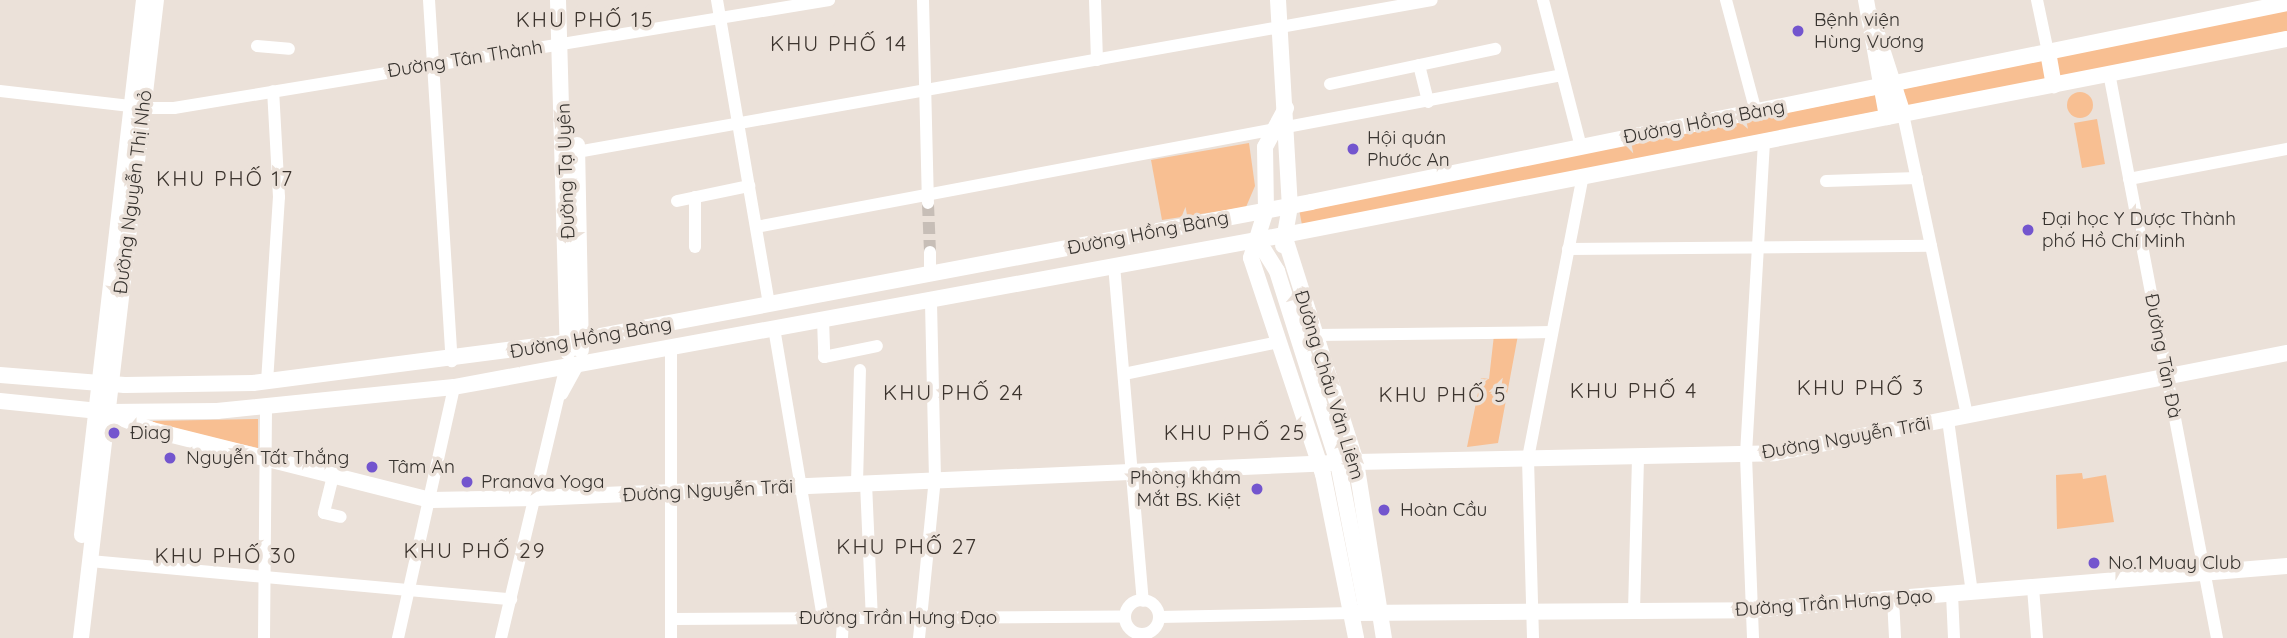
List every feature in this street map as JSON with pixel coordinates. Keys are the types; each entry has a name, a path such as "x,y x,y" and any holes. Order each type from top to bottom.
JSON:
{"main road":[{"name":"Đường Nguyễn Thị Nhỏ","path":"102,412 137,107 144,0"},
{"name":"Đường Nguyễn Thị Nhỏ","path":"137,107 156,0"},
{"name":"Đường Tạ Uyên","path":"558,0 565,43 572,153 575,341 573,364"},
{"name":"Đường Tạ Uyên","path":"565,43 568,0"},
{"path":"1278,0 1290,206 1284,235"},
{"name":"Đường Hồng Bàng","path":"0,375 104,384 267,382 452,361 575,341 1290,206 2287,3"},
{"path":"1867,7 1874,61 1887,84"},
{"path":"1867,7 1895,115"},
{"name":"Đường Hồng Bàng","path":"0,401 102,412 266,408 454,387 1284,235 2287,39"},
{"path":"2048,52 2054,85"},
{"path":"1857,91 1874,61"},
{"path":"1257,239 1266,210 1269,134 1286,108"},
{"path":"1756,112 1764,141"},
{"path":"1581,147 1583,176"},
{"name":"Đường Châu Văn Liêm","path":"1277,271 1284,235"},
{"name":"Đường Châu Văn Liêm","path":"1284,235 1356,462 1384,638"},
{"name":"Đường Châu Văn Liêm","path":"1257,239 1277,271 1338,463 1359,608 1356,638"},
{"name":"Đường Châu Văn Liêm","path":"1257,239 1251,258 1320,464 1359,608"},
{"path":"1112,240 1114,265"},
{"path":"930,275 931,299"},
{"path":"769,305 774,328"},
{"path":"671,324 671,346"},
{"path":"1279,342 1315,335"},
{"name":"Đường Nguyễn Trãi","path":"102,412 152,430 431,500 536,498 1356,462 1746,454 1948,420 2287,353"},
{"path":"452,361 454,387"},
{"path":"266,408 267,382"},
{"path":"81,638 85,560 102,412"},
{"path":"71,638 85,560"},
{"name":"Đường Trần Hưng Đạo","path":"1379,613 1752,610 2287,566"},
{"path":"1359,608 1379,613"}],"street":[{"path":"429,0 452,361"},
{"path":"717,0 769,305"},
{"name":"Đường Tân Thành","path":"0,91 137,107 273,91 829,0"},
{"path":"923,0 928,200"},
{"path":"1095,0 1097,60"},
{"path":"572,153 1432,0"},
{"path":"1544,0 1581,147"},
{"path":"1726,0 1756,112"},
{"path":"2037,0 2048,52"},
{"path":"257,46 289,49"},
{"path":"1330,84 1495,50"},
{"path":"1419,65 1428,102"},
{"name":"Đường Tản Đà","path":"2109,73 2217,638"},
{"path":"756,227 928,200 1562,75"},
{"path":"267,382 279,224 273,91"},
{"path":"1895,115 1917,178 1967,416"},
{"path":"1753,638 1746,454 1761,247 1764,141"},
{"path":"2129,179 2287,149"},
{"path":"1533,638 1528,458 1583,176"},
{"path":"1826,181 1917,178"},
{"path":"677,201 749,186"},
{"path":"695,197 695,247"},
{"path":"1568,249 1931,246"},
{"path":"930,252 930,275"},
{"path":"1114,265 1143,601 1159,617 1359,608"},
{"path":"919,638 935,479 931,299"},
{"path":"824,319 824,357 877,346"},
{"path":"774,328 824,618"},
{"path":"1315,335 1552,331"},
{"path":"1124,374 1279,342"},
{"path":"671,346 671,638"},
{"path":"502,638 561,394 573,364"},
{"path":"860,370 861,483 872,618"},
{"path":"398,638 431,500 454,387"},
{"path":"264,638 266,408"},
{"path":"1948,420 1972,592"},
{"path":"1634,611 1638,455"},
{"path":"333,476 324,513 341,517"},
{"path":"85,560 511,599"},
{"path":"2033,588 2037,638"},
{"path":"1952,594 1954,638"},
{"path":"1893,599 1895,638"},
{"path":"1143,601 1130,605 1125,617 1142,636 1155,628 1159,617"},
{"name":"Đường Trần Hưng Đạo","path":"671,619 1125,617"},
{"path":"842,638 843,618"}],"shaded area":[{"path":"2287,10 2287,31 1907,109 1903,89"},
{"path":"2080,92 2089,96 2093,105 2089,114 2080,118 2071,114 2067,105 2071,96"},
{"path":"1875,95 1879,111 1302,225 1299,209"},
{"path":"2097,119 2105,164 2082,168 2074,123"},
{"path":"1249,143 1255,186 1246,207 1162,220 1151,160"},
{"path":"1494,335 1518,335 1498,443 1467,447 1481,378 1489,379"},
{"path":"258,419 258,448 151,425 153,421"},
{"path":"2082,473 2083,479 2106,475 2114,522 2057,529 2056,475"}],"tunnel":[{"path":"928,204 930,252"}],"place":[{"name":"Bệnh viện Hùng Vương","path":"1798,31"},
{"name":"Hội quán Phước An","path":"1353,149"},
{"name":"Đại học Y Dược Thành phố Hồ Chí Minh","path":"2028,230"},
{"name":"Điag","path":"114,433"},
{"name":"Nguyễn Tất Thắng","path":"170,458"},
{"name":"Tâm An","path":"372,467"},
{"name":"Pranava Yoga","path":"467,482"},
{"name":"Phòng khám Mắt BS. Kiệt","path":"1257,489"},
{"name":"Hoàn Cầu","path":"1384,510"},
{"name":"No.1 Muay Club","path":"2094,563"}],"district":[{"name":"KHU PHỐ 15","path":"585,19"},
{"name":"KHU PHỐ 14","path":"839,43"},
{"name":"KHU PHỐ 17","path":"225,178"},
{"name":"KHU PHỐ 3","path":"1861,387"},
{"name":"KHU PHỐ 4","path":"1634,390"},
{"name":"KHU PHỐ 24","path":"954,392"},
{"name":"KHU PHỐ 5","path":"1443,394"},
{"name":"KHU PHỐ 25","path":"1235,432"},
{"name":"KHU PHỐ 27","path":"907,546"},
{"name":"KHU PHỐ 29","path":"475,550"},
{"name":"KHU PHỐ 30","path":"226,555"}]}
